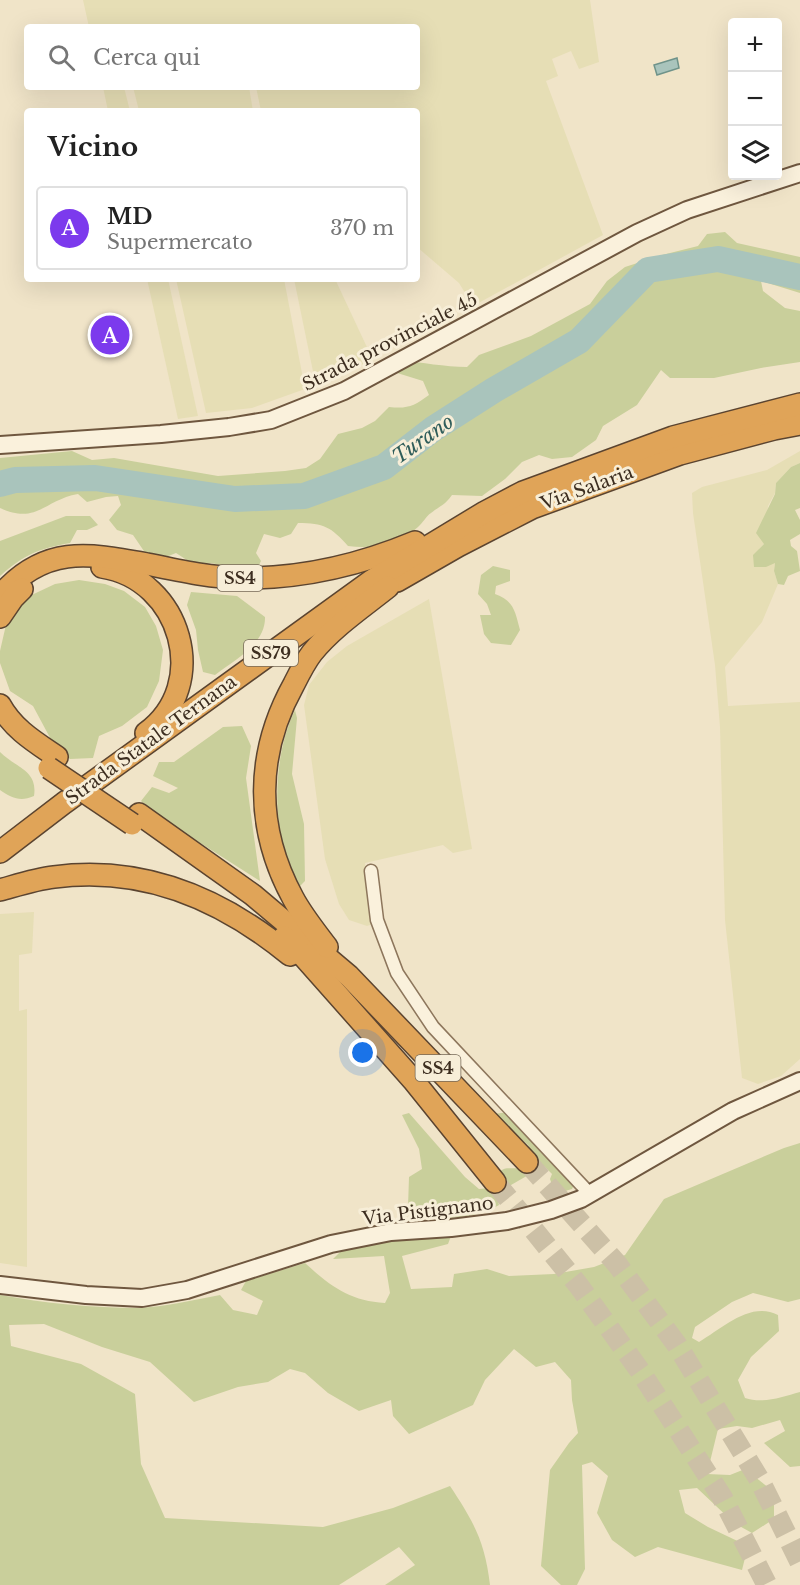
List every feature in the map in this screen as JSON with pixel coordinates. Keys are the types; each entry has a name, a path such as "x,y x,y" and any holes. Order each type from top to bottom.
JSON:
{"highway":[{"name":"Via Salaria","path":"485,512 523,492 673,437 800,404"},
{"name":"Via Salaria","path":"388,587 458,546 532,508 680,454 800,424"},
{"name":"SS4","path":"0,596 30,570 54,560 79,555 103,556 226,578 311,573 383,554 485,512"},
{"name":"Strada Statale Ternana","path":"0,852 64,803 371,581 485,512"},
{"path":"0,617 13,598 33,581 62,569 93,566 119,572 142,584 162,602 176,626 181,646 182,666 172,702 151,730 79,783 64,803"},
{"name":"SS4","path":"388,587 312,653 279,714 265,763 266,826 279,870 293,900 349,976 527,1162"},
{"name":"Strada Statale Ternana","path":"0,865 331,623 388,587"},
{"path":"0,705 12,723 53,762"},
{"path":"0,726 14,742 53,762 135,819 253,895 349,976"},
{"name":"SS4","path":"135,819 255,912 297,949 413,1080 495,1182"},
{"path":"0,890 54,877 99,876 135,879 170,887 200,898 251,924 332,989"}],"main road":[{"name":"Strada provinciale 45","path":"0,445 161,434 271,420 344,391 637,233 687,210 800,173"},
{"name":"Via Pistignano","path":"0,1285 86,1295 142,1298 187,1290 331,1244 391,1232 507,1221 551,1210 590,1194 734,1111 800,1081"}],"street":[{"path":"370,871 377,920 397,974 433,1027 590,1194"}],"shaded area":[{"path":"83,0 590,0 599,62 579,69 571,51 552,59 558,76 546,81 603,235 473,306 459,283 420,250 420,108 260,108 257,90 420,90 420,24 88,24"},
{"path":"104,90 125,90 129,108 107,108"},
{"path":"134,90 250,90 252,108 138,108"},
{"path":"148,282 169,282 198,416 178,419"},
{"path":"177,282 285,282 305,389 252,408 206,413"},
{"path":"295,282 336,282 373,360 316,386"},
{"path":"800,451 800,463 791,467 776,483 775,493 768,506 764,544 759,549 775,563 774,571 778,584 762,622 725,667 728,706 800,702 800,1059 781,1076 758,1084 742,1078 725,920 720,727 715,665 692,493 702,487 767,470"},
{"path":"429,599 472,849 453,853 443,845 365,863 373,924 367,926 349,920 339,904 325,859 304,705 309,685 327,662 347,646"},
{"path":"34,912 32,953 19,955 19,1011 27,1009 27,1267 0,1263 0,914"}],"green space":[{"path":"725,232 737,243 800,257 800,293 761,281 763,291 785,308 800,311 800,362 714,378 670,378 661,370 637,405 603,426 596,440 572,457 552,459 539,455 522,462 505,479 482,496 452,495 411,533 394,542 367,547 348,546 337,534 326,527 298,523 291,534 280,538 264,534 256,553 261,561 258,567 235,568 211,563 196,566 176,553 161,559 148,557 133,535 117,530 109,520 121,505 118,496 87,502 78,494 66,497 32,513 23,514 0,508 0,458 72,451 92,460 114,458 218,476 306,468 320,459 338,434 362,428 375,421 389,407 410,406 429,395 423,381 394,372 400,361 467,367 479,355 531,336 590,304 607,281 625,267 698,246 707,234"},
{"path":"800,463 800,508 795,510 800,520 800,534 790,540 791,546 797,551 800,571 788,576 784,585 778,584 774,571 775,563 766,567 754,567 753,555 764,544 756,533 775,494 776,483 791,467"},
{"path":"66,516 90,516 98,525 87,530 77,530 70,543 32,554 17,562 0,576 0,541"},
{"path":"493,566 510,570 510,581 496,586 495,594 510,603 517,617 520,630 511,645 491,643 484,634 480,615 491,615 487,604 478,594 481,575"},
{"path":"79,580 105,584 124,591 145,607 156,626 163,650 159,681 147,707 122,726 99,736 93,758 70,759 55,747 33,706 10,691 0,663 0,651 8,616 21,600 55,584"},
{"path":"191,592 237,596 265,617 264,627 254,644 215,675 203,672 196,630 187,605"},
{"path":"295,710 297,718 292,774 304,824 305,881 300,886 293,878 287,862 282,844 277,805 279,765 288,727"},
{"path":"242,726 251,746 246,778 260,881 158,816 141,801 152,787 169,793 178,788 153,776 159,762 174,762 223,727"},
{"path":"0,752 24,770 33,780 34,796 24,799 16,798 0,790"},
{"path":"510,1112 564,1169 574,1185 572,1189 555,1194 550,1179 552,1174 544,1166 504,1189 497,1197 499,1205 490,1210 469,1216 450,1218 434,1215 415,1218 408,1207 409,1177 422,1169 419,1149 402,1115 409,1113 465,1177 479,1189 489,1188 504,1169 528,1168 533,1157 528,1145 493,1114"},
{"path":"800,1143 800,1299 788,1302 753,1293 732,1302 695,1327 692,1338 699,1342 737,1318 757,1311 778,1315 779,1331 751,1357 738,1380 745,1398 752,1400 772,1399 800,1392 800,1466 790,1467 764,1443 785,1431 780,1420 752,1428 737,1426 718,1429 707,1474 730,1475 745,1469 774,1492 774,1519 752,1533 734,1523 697,1488 679,1490 685,1513 748,1546 742,1570 658,1547 635,1557 612,1540 597,1513 608,1476 592,1462 582,1465 585,1569 577,1585 561,1585 541,1566 550,1470 578,1433 571,1380 555,1362 536,1367 514,1349 485,1380 473,1405 409,1434 393,1416 391,1400 359,1411 328,1393 305,1373 290,1369 268,1382 238,1387 194,1402 150,1362 102,1347 44,1324 9,1325 11,1346 81,1364 135,1394 141,1464 165,1518 323,1527 393,1508 450,1486 477,1533 485,1556 490,1585 385,1585 415,1565 399,1547 339,1585 0,1585 0,1295 68,1304 138,1308 169,1305 220,1295 233,1310 257,1315 263,1301 241,1290 246,1281 305,1263 323,1279 351,1296 385,1303 390,1293 384,1256 333,1259 345,1247 374,1241 451,1236 448,1244 402,1256 411,1289 452,1287 454,1274 487,1269 509,1276 554,1274 594,1267 625,1255 664,1199"}],"water":[{"path":"677,58 679,68 657,75 654,65"}],"waterway":[{"name":"Turano","path":"0,484 15,480 95,478 235,499 304,496 384,467 433,429 494,390 579,341 648,270 718,259 800,277"}],"tunnel":[{"path":"527,1162 617,1264 677,1345 759,1479 800,1562"},
{"path":"495,1182 579,1286 640,1371 722,1497 767,1585"}],"place":[{"name":"MD","path":"110,335"}]}
